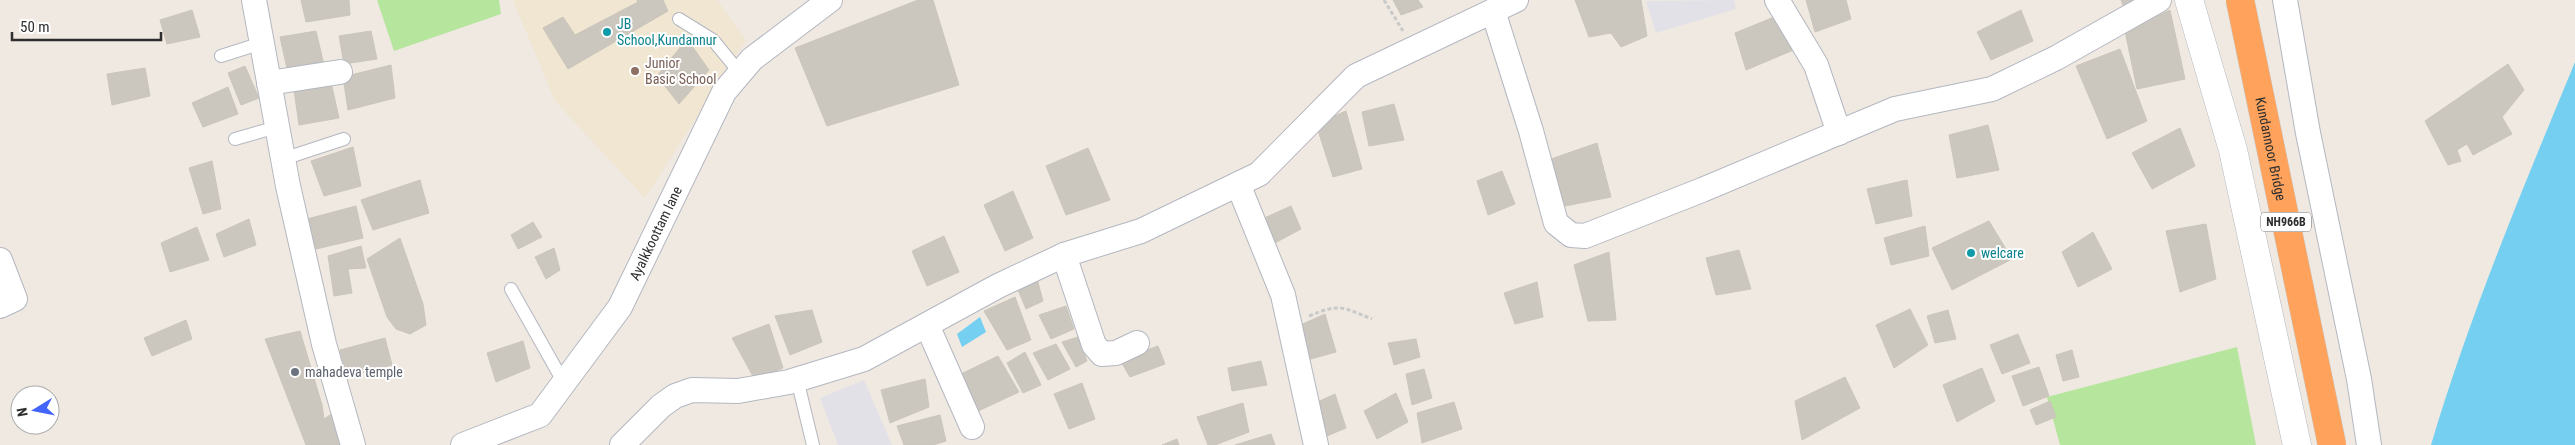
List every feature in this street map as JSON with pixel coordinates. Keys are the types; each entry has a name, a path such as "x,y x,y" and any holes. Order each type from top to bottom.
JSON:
{"highway":[{"name":"Kundannoor Bridge","path":"2240,0 2332,445"}],"street":[{"path":"254,0 283,159 324,344 353,445"},
{"name":"Ayalkkoottam lane","path":"463,445 540,415 620,306 724,92 752,59 830,0"},
{"path":"622,445 661,406 675,396 692,390 738,391 797,379 864,359 998,286 1064,255 1141,231 1259,174 1356,76 1516,0"},
{"path":"1777,0 1816,65 1840,133"},
{"path":"1494,11 1531,131 1556,224 1571,235 1585,236 1702,190 1894,109 1992,89 2056,58 2159,0"},
{"path":"2189,0 2233,150 2298,445"},
{"path":"2284,0 2308,133 2359,379 2369,445"},
{"path":"269,83 340,72"},
{"path":"1238,184 1284,295 1316,445"},
{"path":"1064,255 1094,345 1102,354 1116,353 1137,343"},
{"path":"0,260 15,299 0,306"},
{"path":"927,325 972,427"}],"lane":[{"path":"679,19 713,40 740,73"},
{"path":"221,56 262,43"},
{"path":"236,139 277,127"},
{"path":"283,159 344,138"},
{"path":"511,289 564,383"},
{"path":"797,379 812,445"}],"path":[{"path":"1384,0 1414,48"},
{"path":"1290,324 1332,307 1342,307 1372,319"}],"shaded area":[{"name":"Junior Basic School","path":"513,0 717,0 746,40 645,198 555,101"},
{"path":"1734,0 1736,9 1656,33 1646,1"},
{"path":"864,380 892,445 838,445 820,398"}],"green space":[{"path":"377,0 499,0 501,14 394,51"},
{"path":"2237,347 2256,445 2060,445 2047,397"}],"water":[{"path":"2575,62 2575,445 2431,445 2480,299"},
{"path":"980,317 986,332 962,347 957,334"}],"building":[{"path":"301,0 349,0 350,15 306,22"},
{"name":"JB School,Kundannur","path":"637,0 663,0 668,11 568,69 543,28 563,17 575,35 638,2"},
{"path":"918,0 933,0 959,85 827,126 795,48"},
{"path":"1393,0 1418,0 1423,7 1401,15"},
{"path":"1575,0 1641,0 1647,36 1621,47 1611,33 1589,37"},
{"path":"1806,0 1846,0 1851,19 1815,32"},
{"path":"2121,0 2143,0 2124,8"},
{"path":"192,10 200,37 167,44 160,20"},
{"path":"2021,10 2033,41 1991,60 1977,32"},
{"path":"2170,10 2185,79 2137,89 2125,31"},
{"path":"1779,15 1796,49 1746,70 1735,33"},
{"path":"316,31 324,65 288,73 280,37"},
{"path":"371,31 377,59 344,64 339,36"},
{"path":"687,39 709,70 679,104 657,76"},
{"path":"2120,49 2147,121 2107,139 2076,66"},
{"path":"2508,64 2524,90 2502,117 2512,134 2473,155 2467,144 2457,150 2461,161 2448,165 2425,121"},
{"path":"391,65 395,98 348,110 343,77"},
{"path":"245,66 259,98 241,105 228,73"},
{"path":"145,68 150,96 112,105 107,74"},
{"path":"331,82 339,118 299,125 294,90"},
{"path":"228,87 238,114 203,127 192,103"},
{"path":"1394,104 1404,140 1369,146 1362,112"},
{"path":"1346,111 1362,169 1333,177 1316,124"},
{"path":"1988,125 1999,170 1957,178 1949,135"},
{"path":"2180,128 2195,166 2152,189 2132,153"},
{"path":"1597,143 1611,197 1565,206 1551,159"},
{"path":"353,147 361,186 324,196 311,161"},
{"path":"1088,148 1110,200 1066,215 1046,166"},
{"path":"212,161 221,209 203,214 189,168"},
{"path":"1502,171 1515,204 1488,215 1477,181"},
{"path":"420,180 429,213 373,230 361,200"},
{"path":"1907,180 1912,216 1876,224 1867,189"},
{"path":"1013,191 1033,238 1005,251 984,205"},
{"path":"356,206 363,238 316,249 307,219"},
{"path":"1291,206 1301,229 1273,244 1260,220"},
{"path":"249,219 256,245 224,257 216,234"},
{"name":"welcare","path":"1989,221 2012,259 1952,290 1932,248"},
{"path":"533,222 542,237 518,249 511,235"},
{"path":"2206,224 2216,279 2180,292 2166,231"},
{"path":"1925,226 1929,256 1891,265 1884,238"},
{"path":"197,227 209,260 170,272 161,243"},
{"path":"2093,232 2112,269 2078,287 2062,252"},
{"path":"944,236 959,272 927,286 912,251"},
{"path":"400,238 423,304 426,325 410,334 396,329 387,317 367,259"},
{"path":"361,246 366,268 348,269 352,293 334,296 328,256"},
{"path":"554,248 560,270 546,279 535,257"},
{"path":"1739,250 1751,289 1716,295 1706,258"},
{"path":"1609,252 1616,320 1588,321 1574,265"},
{"path":"1036,275 1043,301 1026,309 1016,285"},
{"path":"1537,282 1543,317 1515,324 1504,293"},
{"path":"1015,297 1031,340 1007,350 984,311"},
{"path":"1066,306 1074,329 1051,339 1039,315"},
{"path":"1910,309 1928,345 1894,368 1876,325"},
{"path":"812,310 822,342 790,355 775,316"},
{"path":"1948,310 1956,339 1935,343 1927,316"},
{"path":"1325,314 1336,352 1307,360 1296,327"},
{"path":"186,320 192,339 152,356 144,338"},
{"path":"769,324 783,368 755,380 732,338"},
{"name":"mahadeva temple","path":"300,331 322,405 324,419 333,413 344,445 306,445 265,339"},
{"path":"2018,334 2030,363 2002,374 1990,345"},
{"path":"1078,337 1087,361 1076,367 1062,342"},
{"path":"385,338 392,365 347,377 340,350"},
{"path":"1416,339 1420,357 1394,365 1388,343"},
{"path":"523,341 530,368 496,382 487,353"},
{"path":"1056,344 1070,369 1048,380 1033,353"},
{"path":"1158,346 1165,364 1130,377 1120,360"},
{"path":"2072,350 2079,377 2063,381 2056,355"},
{"path":"1025,352 1041,385 1023,393 1007,363"},
{"path":"998,356 1019,392 976,412 957,376"},
{"path":"1261,361 1267,385 1232,391 1228,368"},
{"path":"2039,367 2049,396 2023,406 2012,376"},
{"path":"1982,368 1995,401 1957,422 1943,385"},
{"path":"1424,369 1432,398 1412,405 1406,374"},
{"path":"1845,377 1860,408 1802,440 1795,401"},
{"path":"925,379 929,407 890,423 881,390"},
{"path":"1082,383 1095,419 1069,429 1054,394"},
{"path":"1396,393 1408,422 1377,439 1364,411"},
{"path":"1335,394 1346,428 1322,438 1313,404"},
{"path":"2050,401 2056,417 2036,425 2030,410"},
{"path":"1454,402 1462,429 1422,443 1417,413"},
{"path":"1243,403 1249,432 1215,445 1208,445 1197,417"},
{"path":"940,415 946,441 933,445 904,445 897,426"},
{"path":"1271,434 1275,445 1235,445"},
{"path":"1177,439 1179,445 1162,445"}],"place":[{"name":"JB School,Kundannur","path":"607,32"},
{"name":"Junior Basic School","path":"635,71"},
{"name":"welcare","path":"1971,253"},
{"name":"mahadeva temple","path":"295,372"}]}
